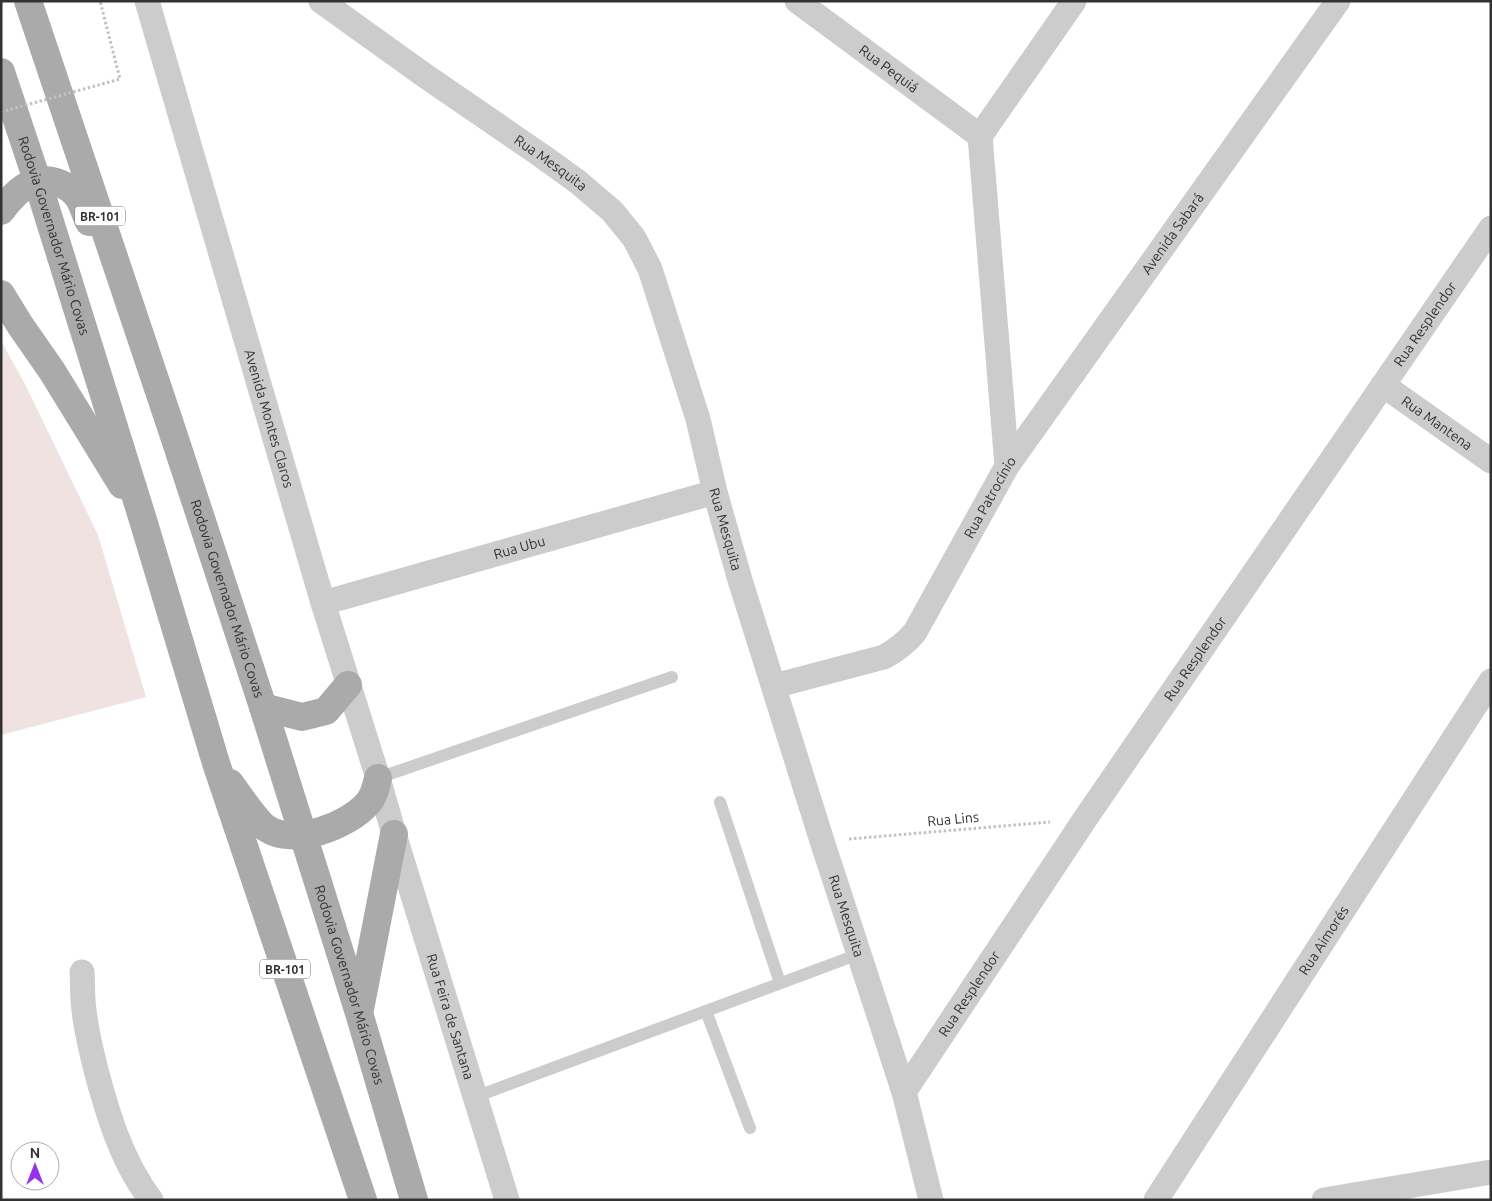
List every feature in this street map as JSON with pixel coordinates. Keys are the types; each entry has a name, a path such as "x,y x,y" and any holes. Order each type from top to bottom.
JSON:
{"main road":[{"name":"Rodovia Governador Mário Covas","path":"28,1 172,430 304,836 414,1200"},
{"name":"Rodovia Governador Mário Covas","path":"1,72 37,180 143,520 216,764 363,1200"},
{"path":"1,211 13,196 37,180 47,180 62,184 74,192 79,199 172,430"},
{"path":"1,294 20,326 52,370 143,520"},
{"path":"262,707 302,718 326,711 348,684"},
{"path":"216,764 266,828 279,834 304,836 332,826 358,813 369,802 378,778"},
{"path":"359,1013 394,834"}],"street":[{"name":"Avenida Montes Claros","path":"147,1 323,603 394,834"},
{"name":"Rua Mesquita","path":"320,1 578,182 612,211 634,238 650,269 698,419 715,492 740,580 822,841 904,1092 932,1200"},
{"name":"Rua Pequiá","path":"797,1 980,136"},
{"path":"980,136 1074,1"},
{"name":"Avenida Sabará","path":"1007,466 1338,1"},
{"name":"Rua Patrocínio","path":"774,686 884,657 905,644 915,632 1007,466 980,136"},
{"name":"Rua Resplendor","path":"904,1092 1085,819 1491,228"},
{"name":"Rua Mantena","path":"1383,385 1491,461"},
{"name":"Rua Ubu","path":"323,603 715,492"},
{"name":"Rua Aimorés","path":"1156,1200 1491,681"},
{"name":"Rua Feira de Santana","path":"394,834 507,1200"},
{"path":"82,972 84,1010 106,1108 122,1150 144,1191 151,1200"},
{"path":"1324,1200 1350,1197 1488,1168"}],"lane":[{"path":"378,778 672,677"},
{"path":"720,802 780,983"},
{"path":"475,1097 859,954"},
{"path":"706,1010 750,1128"}],"path":[{"path":"1,112 120,79 100,1"},
{"name":"Rua Lins","path":"822,841 1085,819"}],"shaded area":[{"path":"1,341 25,384 98,535 146,697 1,735"}]}
